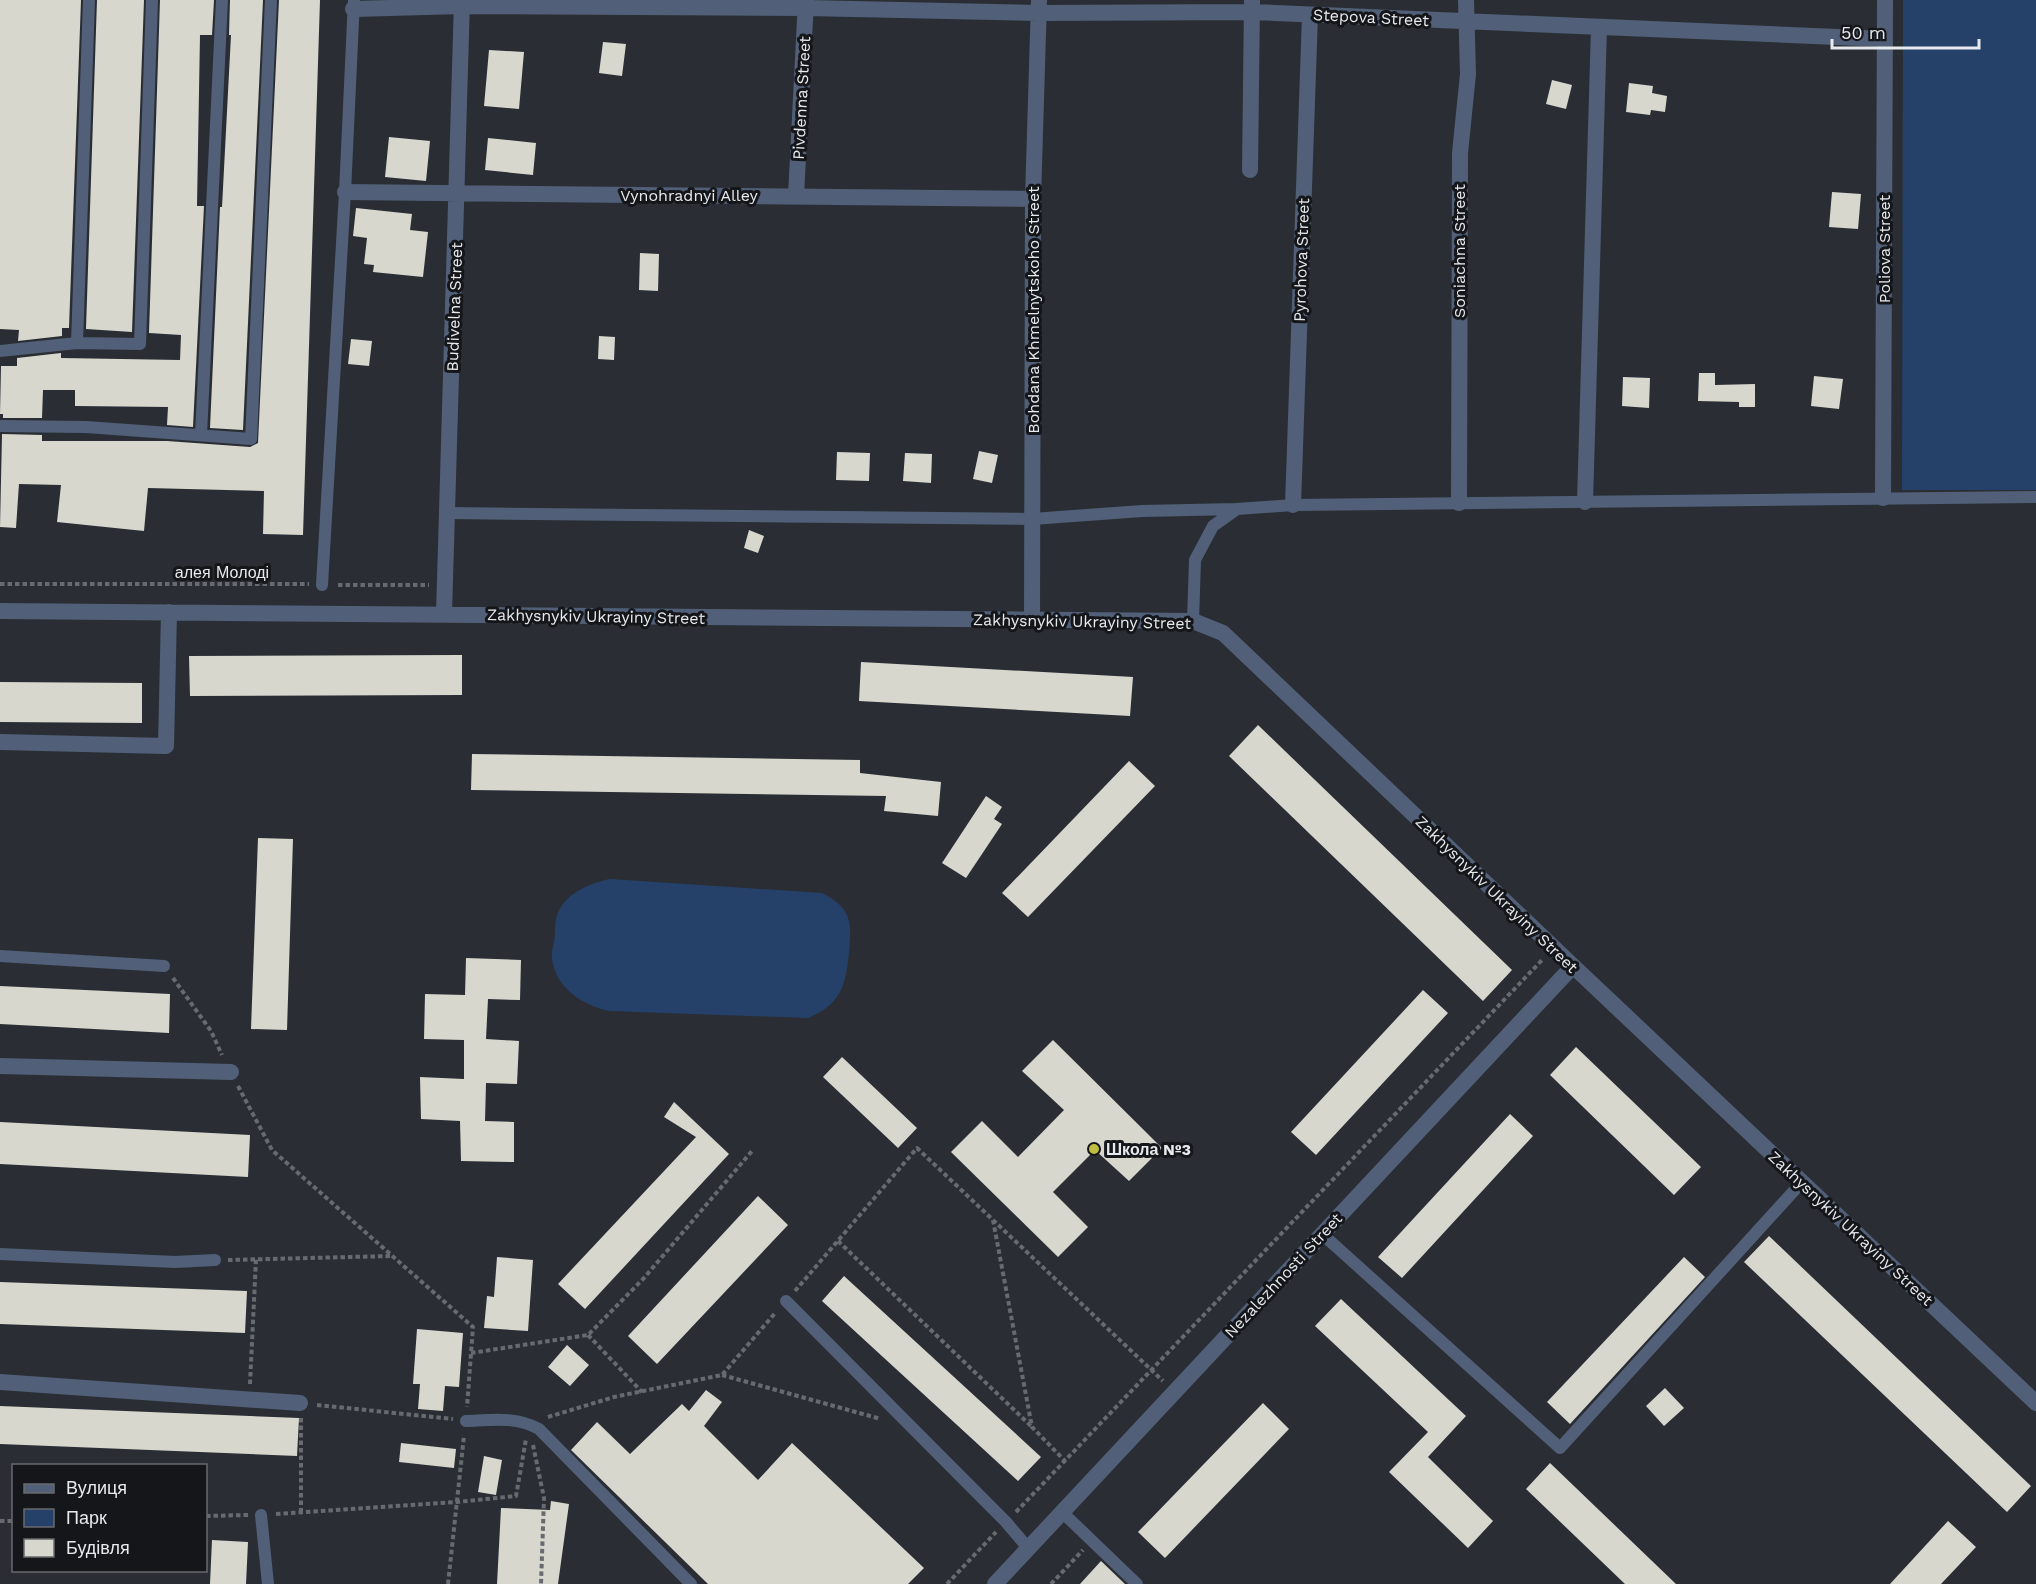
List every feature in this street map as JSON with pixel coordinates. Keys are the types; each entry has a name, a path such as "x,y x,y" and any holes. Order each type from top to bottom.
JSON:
{"street":[{"name":"Soniachna Street","path":"1459,503 1460,153 1468,74 1466,0"},
{"name":"Poliova Street","path":"1883,498 1885,0"},
{"name":"Stepova Street","path":"354,5 462,3 1252,6 1310,15 1884,39"},
{"name":"Budivelna Street","path":"444,614 462,3"},
{"name":"Pivdenna Street","path":"796,196 806,4"},
{"name":"Bohdana Khmelnytskoho Street","path":"1032,620 1034,200 1039,6"},
{"path":"1250,170 1252,6"},
{"name":"Pyrohova Street","path":"1293,505 1310,15"},
{"path":"1585,502 1599,27"},
{"name":"Vynohradnyi Alley","path":"345,192 1034,200"},
{"name":"Zakhysnykiv Ukrayiny Street","path":"0,611 1193,621 1223,633 1553,948 2036,1402"},
{"path":"0,742 166,746 169,612"},
{"name":"Nezalezhnosti Street","path":"995,1584 1573,966"},
{"path":"0,1066 231,1072"},
{"path":"0,1382 300,1403"}],"lane":[{"path":"77,343 89,0"},
{"path":"0,351 77,343 140,344 152,0"},
{"path":"201,435 222,0"},
{"path":"0,426 86,427 251,439 271,0"},
{"path":"322,585 354,5"},
{"path":"447,513 1032,519 1142,511 1293,505 2036,497"},
{"path":"1193,621 1195,560 1213,526 1237,509"},
{"path":"0,956 164,966"},
{"path":"1321,1233 1560,1448 1802,1182"},
{"path":"0,1254 175,1262 215,1260"},
{"path":"786,1301 1006,1522 1028,1548"},
{"path":"466,1421 515,1420 529,1423 546,1436 691,1584"},
{"path":"1062,1512 1137,1584"},
{"path":"261,1515 268,1584"}],"path":[{"name":"алея Молоді","path":"0,584 445,585"},
{"path":"947,1584 1553,948"},
{"path":"164,966 211,1031 272,1150 473,1327 466,1421 448,1584"},
{"path":"722,1375 917,1148 1175,1392"},
{"path":"471,1353 588,1335 644,1278 752,1151"},
{"path":"992,1220 1032,1427"},
{"path":"838,1241 1065,1461"},
{"path":"215,1260 392,1256"},
{"path":"249,1400 256,1259"},
{"path":"588,1335 642,1392"},
{"path":"529,1423 614,1397 722,1375 912,1427"},
{"path":"301,1512 300,1403 466,1421"},
{"path":"207,1516 261,1515 516,1496 529,1423"},
{"path":"529,1423 544,1498 541,1584"},
{"path":"1051,1584 1092,1541"}],"green space":[{"path":"1903,0 2036,0 2036,490 1902,490"},
{"path":"610,879 822,893 839,904 848,916 850,941 848,963 840,992 828,1006 808,1018 610,1011 590,1005 572,994 559,979 552,956 556,922 562,906 573,895 587,886"}],"building":[{"path":"0,0 81,0 69,328 62,328 62,336 18,341 19,330 0,329"},
{"path":"97,0 144,0 132,332 86,329"},
{"path":"160,0 214,0 212,35 200,35 197,206 204,206 193,427 167,425 168,407 75,406 75,390 43,390 42,418 3,418 3,414 0,414 1,366 17,366 17,358 61,353 61,358 180,360 181,335 149,333"},
{"path":"230,0 263,0 243,430 210,428 220,207 222,207 231,35 229,35"},
{"path":"279,0 320,0 303,535 263,534 264,491 148,488 144,531 57,522 61,485 19,484 16,528 0,527 2,434 42,435 42,441 167,441 250,447 258,443"},
{"path":"603,42 626,44 622,76 599,73"},
{"path":"489,50 524,52 519,109 484,106"},
{"path":"1552,80 1572,85 1566,109 1546,104"},
{"path":"1629,83 1653,86 1652,93 1667,96 1665,112 1651,110 1650,115 1626,112"},
{"path":"389,137 430,141 426,181 385,177"},
{"path":"488,138 536,143 533,175 485,170"},
{"path":"1832,192 1861,194 1858,229 1829,227"},
{"path":"356,208 412,214 410,230 428,232 423,277 373,272 374,265 364,264 367,238 353,236"},
{"path":"640,253 659,254 658,291 639,290"},
{"path":"599,336 615,337 614,360 598,359"},
{"path":"351,339 372,341 369,366 348,364"},
{"path":"1699,373 1715,373 1715,385 1755,384 1755,407 1739,407 1739,402 1698,401"},
{"path":"1814,376 1843,379 1839,409 1811,406"},
{"path":"1623,377 1650,378 1649,408 1622,406"},
{"path":"979,451 998,455 992,483 973,479"},
{"path":"837,452 870,453 869,481 836,480"},
{"path":"905,453 932,454 931,483 903,481"},
{"path":"749,530 764,536 758,553 744,548"},
{"path":"462,655 462,695 190,696 189,656"},
{"path":"861,662 1133,677 1130,716 859,701"},
{"path":"0,682 142,683 142,723 0,722"},
{"path":"1258,725 1512,970 1483,1001 1229,756"},
{"path":"472,754 860,760 860,773 941,782 938,816 884,811 886,796 471,790"},
{"path":"1129,761 1155,786 1028,917 1002,893"},
{"path":"986,796 1002,807 994,819 1002,824 966,878 942,863"},
{"path":"258,838 293,839 287,1030 251,1029"},
{"path":"466,958 521,960 520,1000 488,999 486,1039 519,1041 517,1084 486,1083 485,1121 514,1122 514,1162 461,1161 460,1121 421,1119 420,1077 464,1079 464,1040 424,1039 425,994 465,995"},
{"path":"0,986 170,994 169,1033 0,1024"},
{"path":"1423,990 1448,1013 1316,1155 1291,1132"},
{"name":"Школа №3","path":"1053,1040 1162,1148 1129,1181 1095,1150 1053,1192 1088,1227 1058,1257 951,1152 982,1121 1018,1157 1064,1110 1022,1071"},
{"path":"1576,1047 1701,1167 1674,1195 1550,1075"},
{"path":"842,1057 917,1128 898,1148 823,1077"},
{"path":"674,1102 729,1154 585,1309 558,1284 696,1137 664,1117"},
{"path":"1510,1114 1533,1136 1402,1278 1378,1257"},
{"path":"0,1122 250,1135 248,1177 0,1164"},
{"path":"758,1196 788,1225 657,1364 628,1336"},
{"path":"1769,1236 2031,1486 2007,1512 1744,1262"},
{"path":"497,1257 533,1260 528,1331 484,1328 487,1296 494,1297"},
{"path":"1684,1257 1705,1277 1570,1424 1547,1402"},
{"path":"844,1276 1041,1457 1018,1481 822,1301"},
{"path":"0,1282 247,1291 245,1333 0,1324"},
{"path":"1341,1299 1466,1416 1428,1457 1493,1521 1468,1548 1389,1472 1428,1432 1315,1326"},
{"path":"417,1329 463,1333 459,1387 445,1386 443,1411 418,1409 420,1384 413,1384"},
{"path":"567,1345 589,1365 570,1386 548,1367"},
{"path":"1665,1388 1684,1408 1664,1426 1646,1406"},
{"path":"706,1390 722,1402 704,1426 758,1480 792,1443 924,1568 908,1584 708,1584 571,1450 597,1422 630,1454 682,1404 689,1411"},
{"path":"1263,1403 1289,1429 1165,1558 1138,1532"},
{"path":"0,1406 299,1418 297,1456 0,1444"},
{"path":"401,1443 456,1449 454,1468 399,1462"},
{"path":"484,1456 502,1460 496,1495 478,1492"},
{"path":"1550,1463 1676,1584 1625,1584 1526,1489"},
{"path":"551,1501 569,1504 558,1584 497,1584 501,1508 550,1510"},
{"path":"1948,1521 1976,1547 1941,1584 1890,1584"},
{"path":"212,1540 248,1542 246,1584 210,1584"},
{"path":"1101,1561 1125,1584 1080,1584"}],"place":[{"name":"Школа №3","path":"1094,1149"}]}
